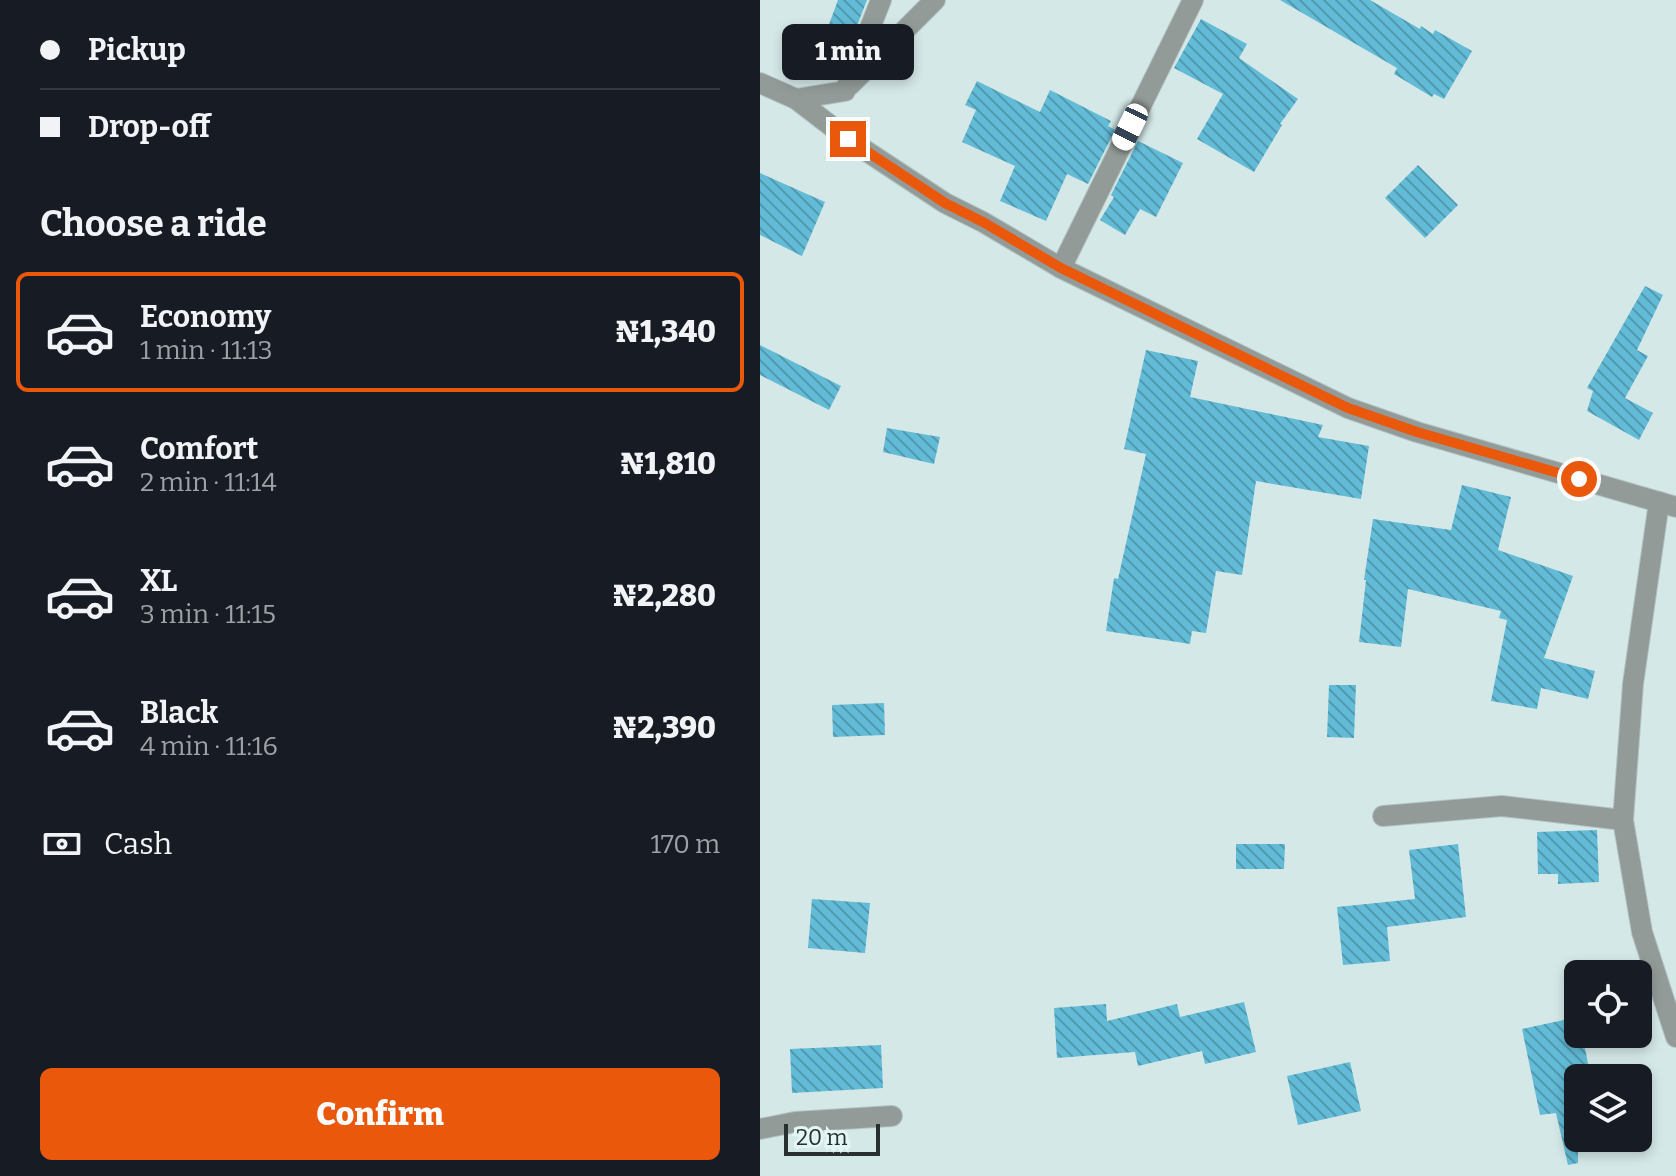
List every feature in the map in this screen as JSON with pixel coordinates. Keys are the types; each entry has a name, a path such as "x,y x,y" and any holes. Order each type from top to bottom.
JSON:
{"street":[{"path":"845,91 881,0"},
{"path":"796,99 845,91 935,0"},
{"path":"1061,268 1193,0"},
{"path":"760,83 796,99 848,139 945,203 1061,268 1348,408 1417,432 1667,504 1633,684 1623,820 1642,932 1676,1037"},
{"path":"1383,816 1502,806 1623,820"},
{"path":"760,1129 795,1122 892,1116"}],"building":[{"path":"838,0 867,0 853,36 828,27"},
{"path":"1280,0 1370,0 1420,29 1421,26 1433,34 1435,30 1472,51 1444,99 1434,94 1432,97 1394,74 1397,68"},
{"path":"1201,19 1247,44 1239,58 1298,99 1280,124 1254,172 1197,139 1223,94 1174,68"},
{"path":"977,81 1040,112 1050,90 1111,121 1108,126 1115,130 1088,184 1067,174 1046,221 1000,201 1015,166 962,142 976,110 965,105"},
{"path":"1138,141 1183,163 1156,217 1140,209 1125,235 1100,220 1114,197 1111,195"},
{"path":"1418,165 1458,205 1425,238 1385,198"},
{"path":"760,173 825,202 802,256 760,235"},
{"path":"1645,286 1663,295 1637,350 1648,356 1625,398 1653,413 1639,440 1587,411 1593,391 1587,388"},
{"path":"760,345 841,386 829,410 760,375"},
{"path":"1146,350 1198,361 1190,397 1323,425 1318,437 1369,446 1361,499 1256,481 1242,575 1216,571 1206,633 1192,631 1190,644 1106,631 1114,578 1118,579 1146,454 1124,449"},
{"path":"887,428 940,437 934,464 883,452"},
{"path":"1462,485 1511,497 1498,550 1573,576 1544,658 1595,671 1588,699 1541,688 1537,709 1491,701 1507,620 1499,618 1501,611 1408,589 1401,647 1359,642 1373,519 1451,530"},
{"path":"1329,685 1356,685 1354,738 1327,737"},
{"path":"884,703 885,735 833,737 832,705"},
{"path":"1597,830 1599,882 1558,884 1558,874 1538,874 1537,832"},
{"path":"1236,844 1285,844 1284,869 1236,869"},
{"path":"1458,844 1466,917 1387,927 1390,961 1343,965 1337,907 1415,899 1409,850"},
{"path":"812,899 870,903 865,953 808,948"},
{"path":"1244,1002 1256,1052 1205,1064 1202,1051 1138,1066 1135,1052 1057,1058 1054,1008 1106,1004 1107,1021 1177,1004 1180,1017"},
{"path":"1564,1020 1564,1048 1585,1048 1588,1064 1564,1064 1564,1148 1556,1113 1540,1115 1522,1029"},
{"path":"881,1045 883,1088 792,1093 790,1049"},
{"path":"1350,1062 1361,1111 1298,1125 1287,1076"},
{"path":"1565,1152 1578,1152 1578,1163 1568,1165"}],"route":[{"path":"848,139 945,203 1061,268 1348,408 1417,432 1579,479"}]}
